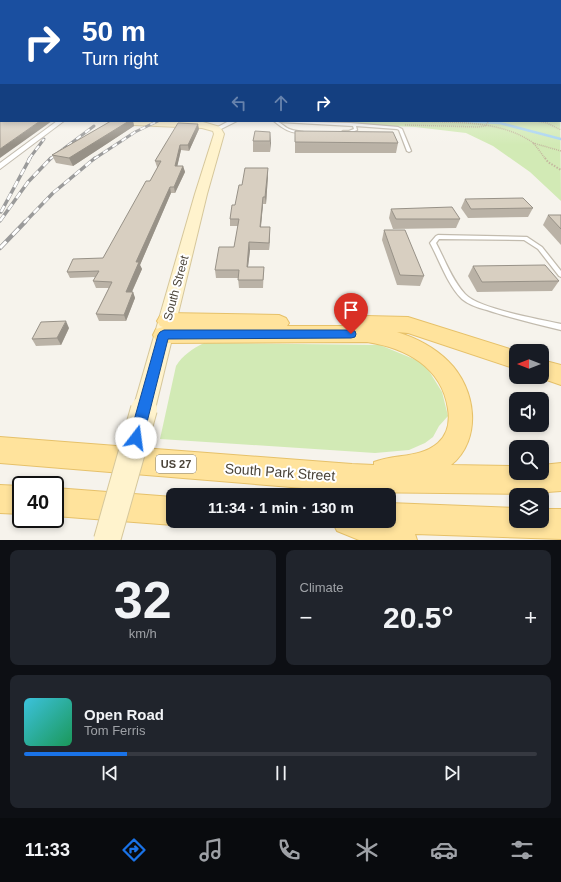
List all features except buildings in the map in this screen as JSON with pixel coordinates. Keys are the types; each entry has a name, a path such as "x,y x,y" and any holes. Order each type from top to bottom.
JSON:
{"main road":[{"path":"165,328 408,325 509,358"},
{"path":"165,328 379,335 402,342 425,354 447,374 459,399 461,425 456,440 447,452 431,462 352,478"},
{"path":"549,371 561,375"},
{"name":"South Park Street","path":"0,450 352,478 521,480 561,477"},
{"path":"0,499 12,500"},
{"path":"64,503 166,510"},
{"path":"396,518 516,524 561,524"},
{"path":"367,528 402,540"}],"street":[{"path":"0,167 60,122"},
{"path":"140,122 203,125 217,129 232,122"},
{"name":"South Street","path":"107,540 144,409 201,194 219,134 217,129"}],"lane":[{"path":"277,122 292,132 306,132"},
{"path":"304,122 398,128 400,129 409,151"},
{"path":"342,132 349,132 356,129 354,125"},
{"path":"561,275 540,248 525,238 438,237 433,243 458,289 465,298 480,306 561,327"}],"path":[{"path":"426,122 506,129 533,143 561,151"},
{"path":"399,124 484,126 488,122"},
{"path":"540,122 561,130"},
{"path":"533,143 548,162 561,170"}],"green space":[{"path":"303,122 560,122 561,201 530,172 493,146 466,133 415,127"},
{"path":"204,343 380,345 421,362 429,371 442,392 448,416 439,426 433,437 425,443 409,450 375,453 160,439 176,366 188,353"}],"waterway":[{"path":"480,122 500,123 561,139"}],"railway":[{"path":"94,159 135,132 156,122"},
{"path":"50,159 94,126"},
{"path":"29,159 44,139"},
{"path":"1,212 30,158"},
{"path":"24,223 53,193 95,158"},
{"path":"0,221 28,182 50,159"},
{"path":"0,248 25,222"}],"route":[{"path":"136,438 164,335 351,334"}]}
